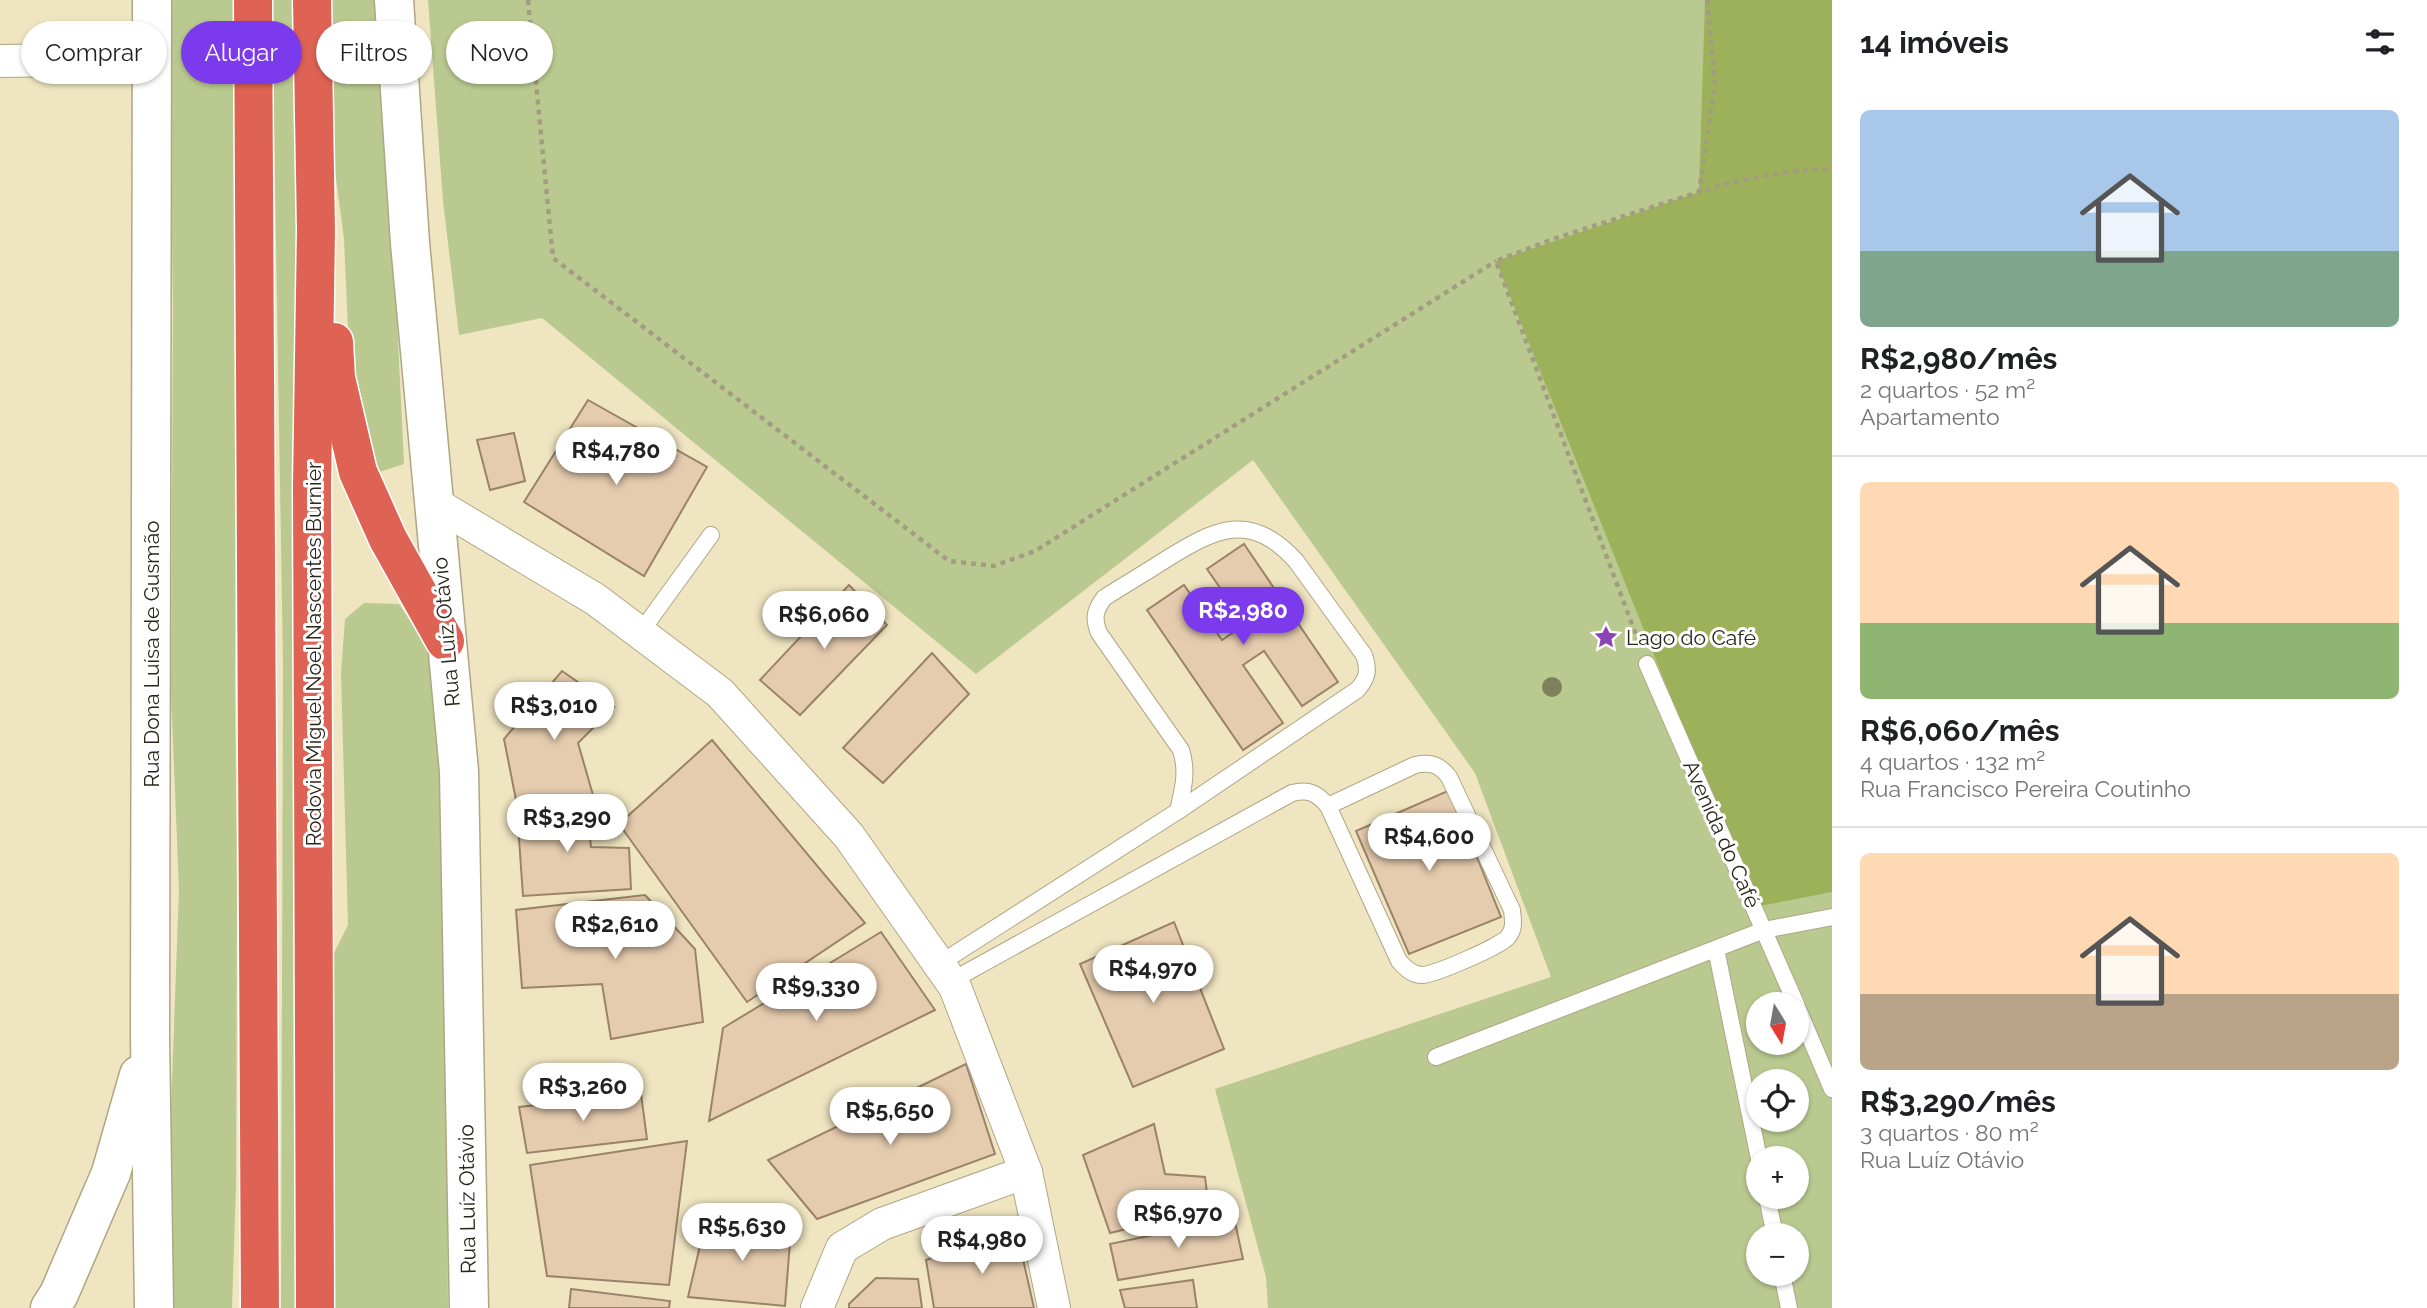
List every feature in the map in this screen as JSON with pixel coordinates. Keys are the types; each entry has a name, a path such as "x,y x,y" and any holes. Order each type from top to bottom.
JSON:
{"highway":[{"path":"253,0 260,1308"},
{"name":"Rodovia Miguel Noel Nascentes Burnier","path":"312,0 316,230 312,488 316,1308"},
{"path":"316,230 332,313 336,378 358,472 387,539 446,641"}],"street":[{"name":"Rua Dona Luísa de Gusmão","path":"152,0 152,21"},
{"name":"Rua Luíz Otávio","path":"394,0 411,256 459,771 469,1308"},
{"path":"0,61 21,61"},
{"name":"Rua Dona Luísa de Gusmão","path":"151,84 150,1036 154,1308"},
{"path":"436,504 595,599 720,693 849,836 945,973 1026,1172 1054,1308"},
{"path":"50,1308 59,1294 111,1174 150,1036"},
{"path":"817,1308 842,1248 881,1224 1026,1172"}],"lane":[{"path":"945,973 1357,691 1366,681 1368,667 1363,655 1296,561 1276,542 1251,531 1231,529 1212,533 1195,541 1104,598 1096,608 1094,621 1098,632 1181,750 1186,779 1178,811"},
{"path":"640,633 711,536"},
{"name":"Avenida do Café","path":"1647,664 1791,992"},
{"path":"945,973 1292,793 1305,790 1318,794 1328,806 1399,961 1408,971 1420,975 1433,973 1499,945 1509,936 1514,924 1512,910 1450,777 1441,767 1428,762 1415,765 1328,806"},
{"path":"1436,1057 1765,930 1832,917"},
{"path":"1716,950 1756,1146"},
{"name":"Avenida do Café","path":"1810,1037 1832,1089"},
{"path":"1784,1286 1789,1308"}],"path":[{"path":"528,0 553,258 949,561 994,566 1035,551 1496,261 1556,238 1737,180 1798,170 1832,169"},
{"path":"1699,192 1715,83 1707,0"},
{"path":"1496,261 1647,664"}],"green space":[{"path":"169,0 233,0 233,21 181,21 181,84 234,84 237,893 236,1185 232,1308 169,1308 167,1218 179,889 171,694 173,310"},
{"path":"272,0 296,0 296,21 272,21"},
{"path":"326,0 375,0 376,21 327,21"},
{"name":"Lago do Café","path":"428,0 1832,0 1832,1308 1268,1308 1266,1277 1215,1089 1551,977 1475,773 1253,460 976,674 542,318 459,335 443,201 432,21 430,21"},
{"path":"1705,0 1832,0 1832,892 1755,907 1496,261 1699,192"},
{"path":"273,84 296,84 300,1308 281,1308 283,665"},
{"path":"329,84 381,84 404,464 367,476 350,375 344,239 330,134"},
{"path":"364,603 399,604 430,651 444,811 448,1308 332,1308 334,1082 330,961 348,925 341,674 345,619"}],"building":[{"path":"588,400 707,467 644,576 524,502"},
{"path":"514,433 525,481 490,490 477,440"},
{"path":"1244,544 1338,682 1302,706 1264,651 1243,665 1283,723 1243,750 1147,610 1184,585 1222,640 1245,624 1207,569"},
{"path":"849,585 887,625 800,715 760,680"},
{"path":"932,653 969,694 883,783 843,748"},
{"path":"562,671 614,707 578,743 593,795 516,800 504,739"},
{"path":"712,740 865,923 747,1002 619,824"},
{"path":"1450,790 1501,917 1409,954 1356,831"},
{"path":"587,805 591,847 629,848 631,889 523,896 517,810"},
{"path":"645,895 695,949 703,1022 611,1039 602,984 522,988 516,910"},
{"path":"1174,922 1224,1049 1133,1087 1080,964"},
{"path":"881,932 935,1010 709,1121 723,1028"},
{"path":"966,1064 995,1154 817,1219 768,1160"},
{"path":"641,1094 647,1139 527,1153 519,1107"},
{"path":"1154,1124 1165,1174 1205,1177 1209,1209 1110,1233 1083,1155"},
{"path":"687,1141 669,1285 547,1276 530,1165"},
{"path":"707,1216 791,1229 785,1306 688,1297"},
{"path":"1234,1218 1243,1259 1118,1280 1110,1244"},
{"path":"1016,1228 1034,1308 934,1308 926,1260"},
{"path":"876,1278 918,1279 922,1308 849,1308 849,1304"},
{"path":"1193,1280 1197,1308 1125,1308 1120,1290"},
{"path":"571,1289 670,1301 669,1308 569,1308"}],"place":[{"name":"Lago do Café","path":"1606,637"}]}
